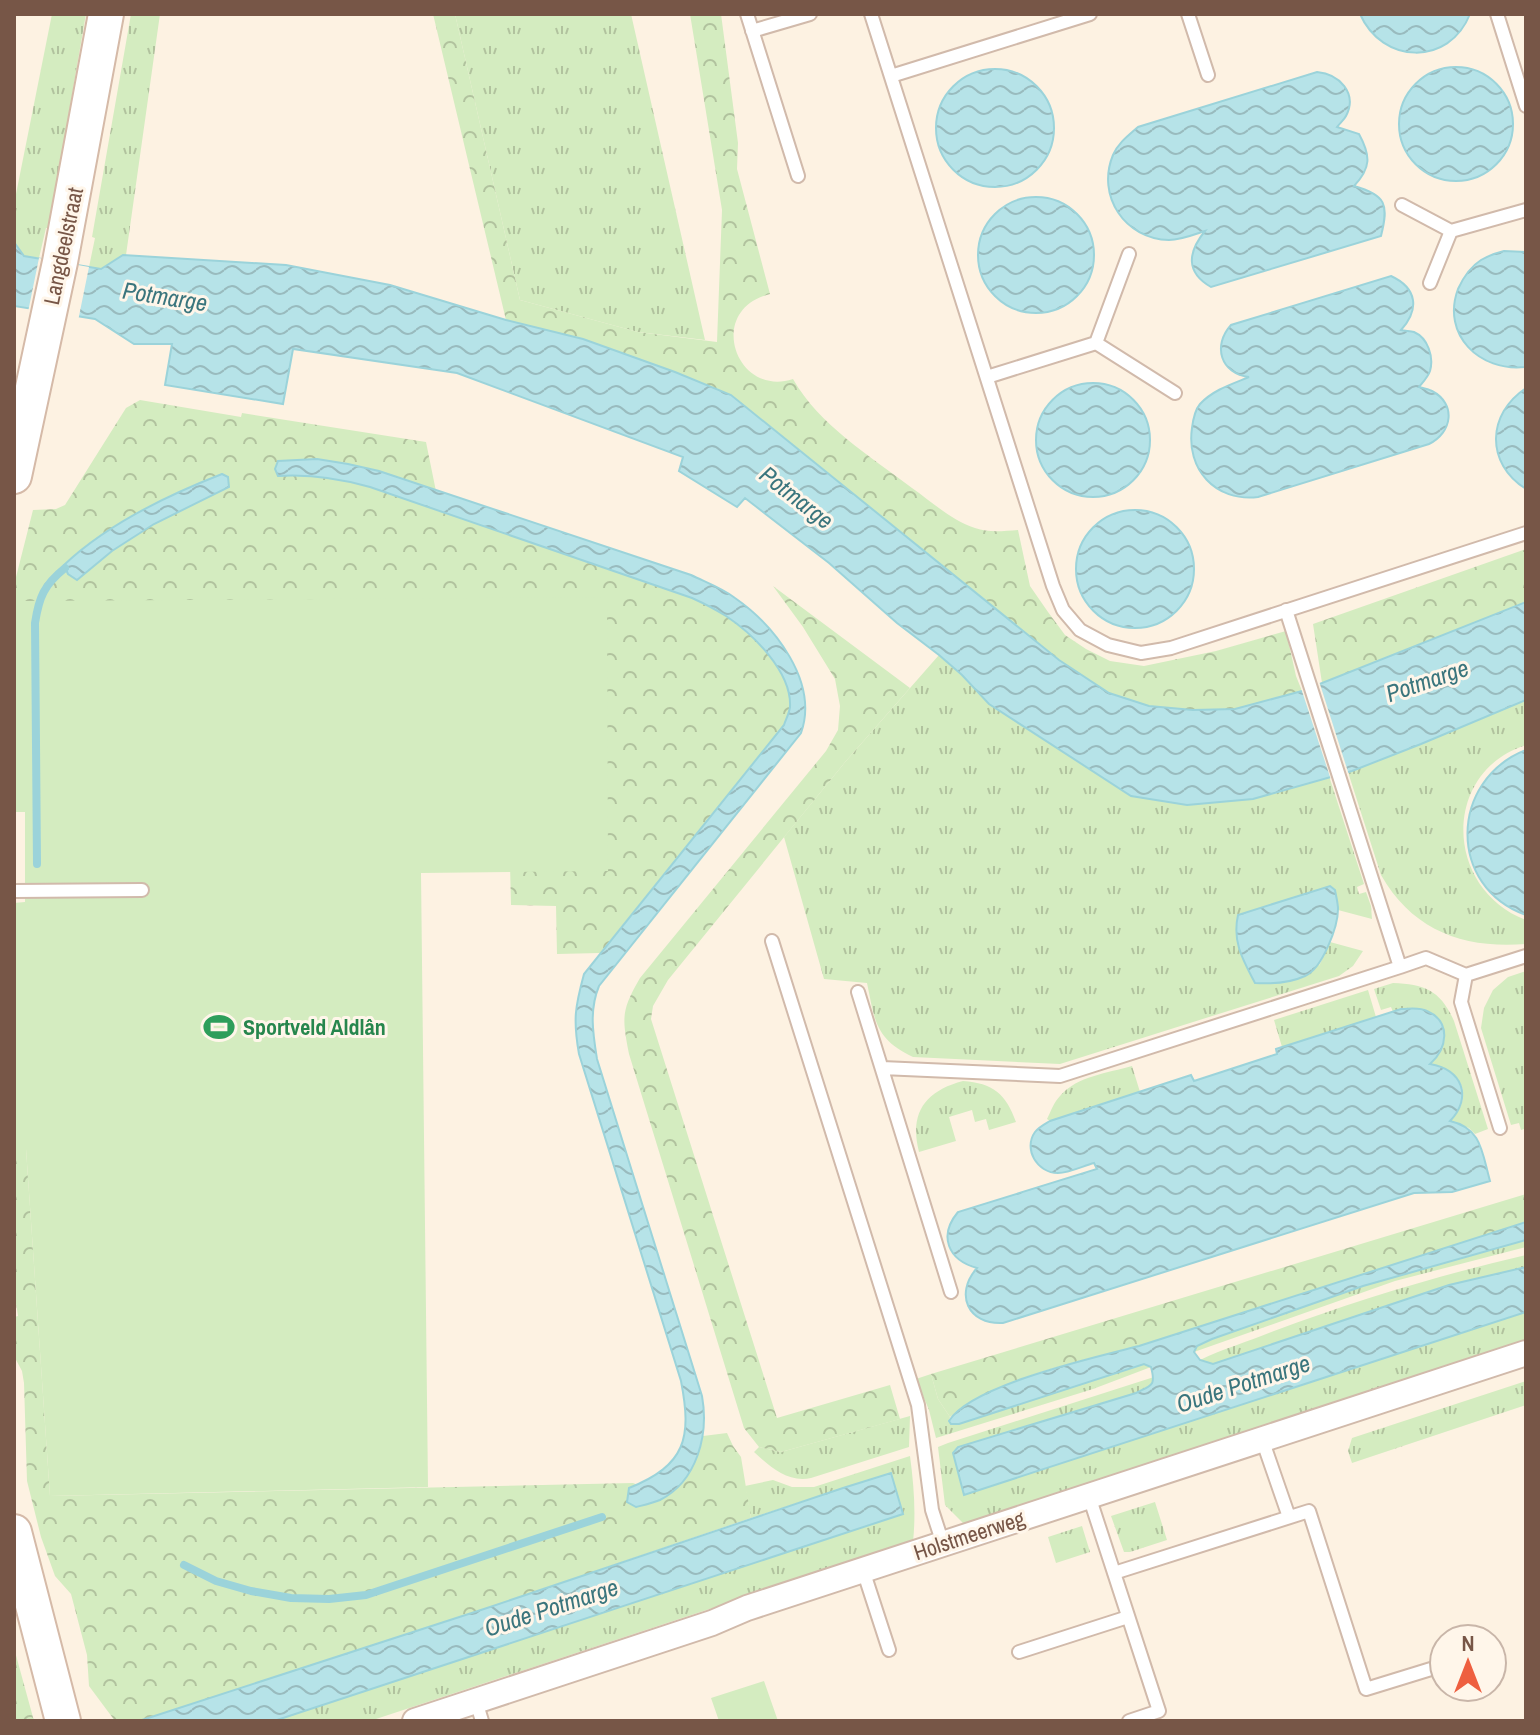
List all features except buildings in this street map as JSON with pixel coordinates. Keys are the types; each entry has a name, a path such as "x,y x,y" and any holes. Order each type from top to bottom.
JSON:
{"street":[{"name":"Langdeelstraat","path":"14,476 60,262 106,14"},
{"name":"Holstmeerweg","path":"415,1721 479,1711 747,1608 1526,1353"},
{"path":"14,1532 19,1572 63,1721"}],"lane":[{"path":"747,14 798,176"},
{"path":"752,31 810,14"},
{"path":"871,14 1053,586 1063,610 1080,630 1108,645 1141,653 1171,648 1526,533"},
{"path":"891,76 1090,14"},
{"path":"1188,14 1208,75"},
{"path":"1497,14 1526,106"},
{"path":"1402,205 1451,231 1526,210"},
{"path":"1430,283 1451,231"},
{"path":"1096,343 1129,254"},
{"path":"987,377 1096,343 1175,393"},
{"path":"1286,610 1400,967"},
{"path":"14,891 142,890"},
{"path":"772,941 918,1405 932,1510 943,1544"},
{"path":"882,1068 1060,1076 1426,958 1466,975 1526,956"},
{"path":"1466,975 1461,1002 1500,1128"},
{"path":"858,992 951,1292"},
{"path":"1262,1439 1289,1517"},
{"path":"1089,1496 1159,1711 1129,1721"},
{"path":"1114,1573 1309,1511 1366,1689 1428,1670"},
{"path":"863,1570 889,1650"},
{"path":"1019,1652 1128,1617"}],"green space":[{"path":"52,14 86,14 49,228 46,228 39,258 23,256 14,242 14,204"},
{"path":"131,14 160,14 126,255 101,269 89,267 95,238 92,237"},
{"path":"433,14 455,14 520,300 638,332 717,342 722,210 690,14 721,14 738,143 737,169 770,294 750,303 738,317 734,333 736,350 744,365 756,376 773,381 793,379 831,425 950,516 980,530 1018,530 1030,586 1065,635 1086,649 1110,661 1144,666 1216,651 1286,631 1302,691 1235,709 1193,710 1149,706 1109,693 1059,660 949,573 675,372 583,339 506,320"},
{"path":"455,14 631,14 705,340 638,332 520,300"},
{"path":"140,400 426,442 440,511 692,598 737,624 759,643 785,681 790,707 784,725 600,953 557,954 556,906 511,905 510,864 14,708 14,585 33,510 56,509 65,505 126,408"},
{"path":"1526,549 1526,602 1322,683 1313,624"},
{"path":"773,586 910,688 846,761 668,980 653,1006 651,1019 777,1418 890,1385 900,1419 781,1452 759,1447 744,1428 629,1054 624,1022 626,1007 640,978 826,751 838,730 840,706 835,679"},
{"name":"Sportveld Aldlân","path":"607,597 608,871 421,873 428,1487 50,1496 26,1149 14,1149 14,903 25,902 25,812 14,812 14,615 19,601"},
{"path":"939,655 989,704 1098,775 1187,805 1253,799 1329,776 1364,884 1357,887 1359,894 1366,892 1372,919 1338,910 1335,890 1319,966 1330,942 1363,951 1353,966 1339,976 1060,1064 913,1057 900,1050 879,1028 867,983 824,979 784,837"},
{"path":"1526,700 1526,745 1498,759 1479,779 1467,804 1463,831 1468,858 1479,883 1499,905 1526,920 1526,944 1503,945 1461,939 1425,923 1408,910 1381,875 1348,772"},
{"path":"1526,971 1526,1136 1519,1123 1511,1125 1481,1028 1484,1008 1493,990 1508,977"},
{"path":"1393,983 1431,991 1449,1011 1488,1129 1475,1134 1469,1128 1450,1121 1461,1105 1463,1089 1450,1072 1429,1064 1442,1048 1444,1036 1440,1023 1436,1017 1401,1009 1393,1012 1391,1007 1381,1010 1374,989"},
{"path":"1368,990 1376,1017 1282,1047 1274,1020"},
{"path":"1132,1066 1140,1092 1050,1121 1047,1119 1058,1098 1075,1084"},
{"path":"963,1081 983,1084 997,1092 1008,1104 1016,1122 989,1130 986,1119 975,1122 972,1110 949,1117 956,1141 919,1152 916,1126 923,1106 939,1091"},
{"path":"14,1149 26,1149 50,1496 633,1483 638,1485 629,1489 674,1491 692,1465 703,1436 727,1433 741,1457 751,1518 139,1721 115,1721 89,1686 87,1655 71,1594 55,1576 41,1537 27,1481 24,1383 14,1356 14,1317 18,1316 14,1291"},
{"path":"1526,1194 1526,1222 1139,1346 1040,1372 969,1403 950,1417 938,1399 931,1374"},
{"path":"1526,1240 1526,1247 1395,1281 1194,1352 1197,1346 1212,1339 1363,1286"},
{"path":"1526,1255 1526,1267 1449,1285 1213,1364 1200,1360 1368,1299"},
{"path":"1526,1312 1526,1343 965,1525 945,1505 938,1447 948,1443 1154,1377 1150,1385 1136,1393 958,1447 953,1454 964,1495"},
{"path":"1144,1364 1151,1367 1093,1389 936,1438 916,1379 931,1374 938,1399 950,1417 949,1421 959,1424"},
{"path":"1526,1381 1526,1405 1352,1463 1348,1451 1352,1438"},
{"path":"910,1416 909,1447 811,1478 787,1476 754,1452 759,1447 781,1452"},
{"path":"910,1456 914,1499 913,1542 370,1721 274,1721 902,1514 843,1488 751,1518 745,1486 773,1480 792,1487 814,1487"},
{"path":"1155,1502 1167,1540 1124,1552 1111,1516"},
{"path":"1082,1526 1090,1552 1056,1563 1048,1537"},
{"path":"14,1648 34,1721 14,1721"},
{"path":"764,1681 778,1721 719,1721 711,1698"}],"water":[{"path":"1360,14 1470,14 1460,31 1447,43 1415,53 1384,43 1370,31"},
{"path":"1456,67 1488,76 1504,92 1513,124 1504,156 1488,172 1456,181 1424,172 1408,156 1399,124 1408,92 1424,76"},
{"path":"995,69 1018,74 1037,86 1049,105 1054,128 1049,151 1037,170 1018,182 995,187 972,182 953,170 941,151 936,128 941,105 953,86 972,74"},
{"path":"1317,72 1332,76 1348,92 1349,108 1337,127 1359,134 1363,142 1367,155 1366,167 1354,186 1373,193 1382,202 1385,216 1381,236 1211,287 1197,275 1192,261 1195,246 1205,231 1174,240 1153,238 1139,232 1118,212 1108,185 1109,170 1118,147 1138,127"},
{"path":"1036,197 1058,201 1077,214 1090,233 1094,255 1090,277 1077,296 1058,309 1036,313 1014,309 995,296 982,277 978,255 982,233 995,214 1014,201"},
{"name":"Potmarge","path":"14,242 24,256 101,269 123,255 286,265 390,285 506,320 583,339 675,372 731,395 1059,660 1109,693 1149,706 1193,710 1235,709 1302,691 1526,602 1526,700 1352,771 1253,799 1187,805 1131,796 989,704 939,655 745,498 737,507 679,471 683,457 457,373 293,349 283,404 165,385 172,344 134,344 95,319 14,306"},
{"path":"1504,251 1526,252 1525,367 1509,367 1480,357 1468,347 1455,321 1454,306 1465,277 1481,260"},
{"path":"1391,276 1411,293 1413,307 1401,330 1419,335 1429,348 1430,371 1419,387 1432,391 1445,403 1448,418 1443,433 1429,444 1258,497 1229,494 1207,480 1199,469 1191,443 1196,412 1211,395 1249,377 1232,371 1222,358 1222,342 1231,325"},
{"path":"1093,383 1115,387 1133,400 1146,418 1150,440 1146,462 1133,480 1115,493 1093,497 1071,493 1053,480 1040,462 1036,440 1040,418 1053,400 1071,387"},
{"path":"1526,388 1526,489 1503,466 1496,438 1504,411"},
{"path":"317,459 379,471 691,575 725,591 750,610 778,640 799,675 805,714 801,733 599,986 594,1004 593,1031 597,1059 702,1396 704,1411 702,1441 691,1469 673,1492 654,1502 636,1507 627,1502 629,1488 663,1470 680,1447 686,1419 681,1381 579,1054 577,1005 584,974 784,725 790,707 785,681 769,655 748,633 726,616 692,598 370,487 324,477 278,476 275,469 278,461"},
{"path":"222,474 228,477 229,487 154,524 112,551 77,580 68,574 64,565 118,524 159,501"},
{"path":"1135,510 1158,515 1177,527 1189,546 1194,569 1189,592 1177,611 1158,623 1135,628 1112,623 1093,611 1081,592 1076,569 1081,546 1093,527 1112,515"},
{"path":"1526,750 1526,915 1500,901 1482,882 1471,858 1468,833 1471,808 1482,784 1501,765"},
{"path":"1330,886 1335,890 1337,917 1328,947 1317,965 1305,976 1293,980 1255,983 1236,934 1238,915"},
{"path":"1401,1009 1424,1010 1440,1022 1443,1044 1430,1064 1450,1072 1461,1085 1461,1103 1450,1121 1461,1124 1475,1136 1490,1181 1452,1192 1414,1193 1003,1323 981,1319 968,1306 966,1288 977,1268 959,1259 949,1246 948,1230 958,1212 1097,1169 1094,1163 1062,1173 1050,1172 1038,1165 1031,1146 1040,1127 1050,1121 1191,1075 1194,1081 1277,1054 1276,1049"},
{"name":"Oude Potmarge","path":"1526,1222 1526,1240 1363,1286 1212,1339 1197,1346 1194,1352 1200,1360 1213,1364 1449,1285 1526,1267 1526,1312 964,1495 953,1453 958,1447 1136,1393 1149,1386 1153,1378 1151,1367 1144,1364 951,1424 949,1421 962,1408 982,1396 1036,1374 1139,1346"},
{"name":"Oude Potmarge","path":"891,1473 903,1514 274,1721 139,1721 484,1609"}],"pier":[{"path":"39,258 89,267 78,321 28,312"},
{"path":"1319,681 1349,775 1331,780 1301,688"}],"waterway":[{"path":"37,864 35,623 44,592 65,568"},
{"path":"184,1565 216,1581 291,1598 329,1599 366,1595 602,1517"}],"place":[{"name":"Sportveld Aldlân","path":"219,1027"}]}
